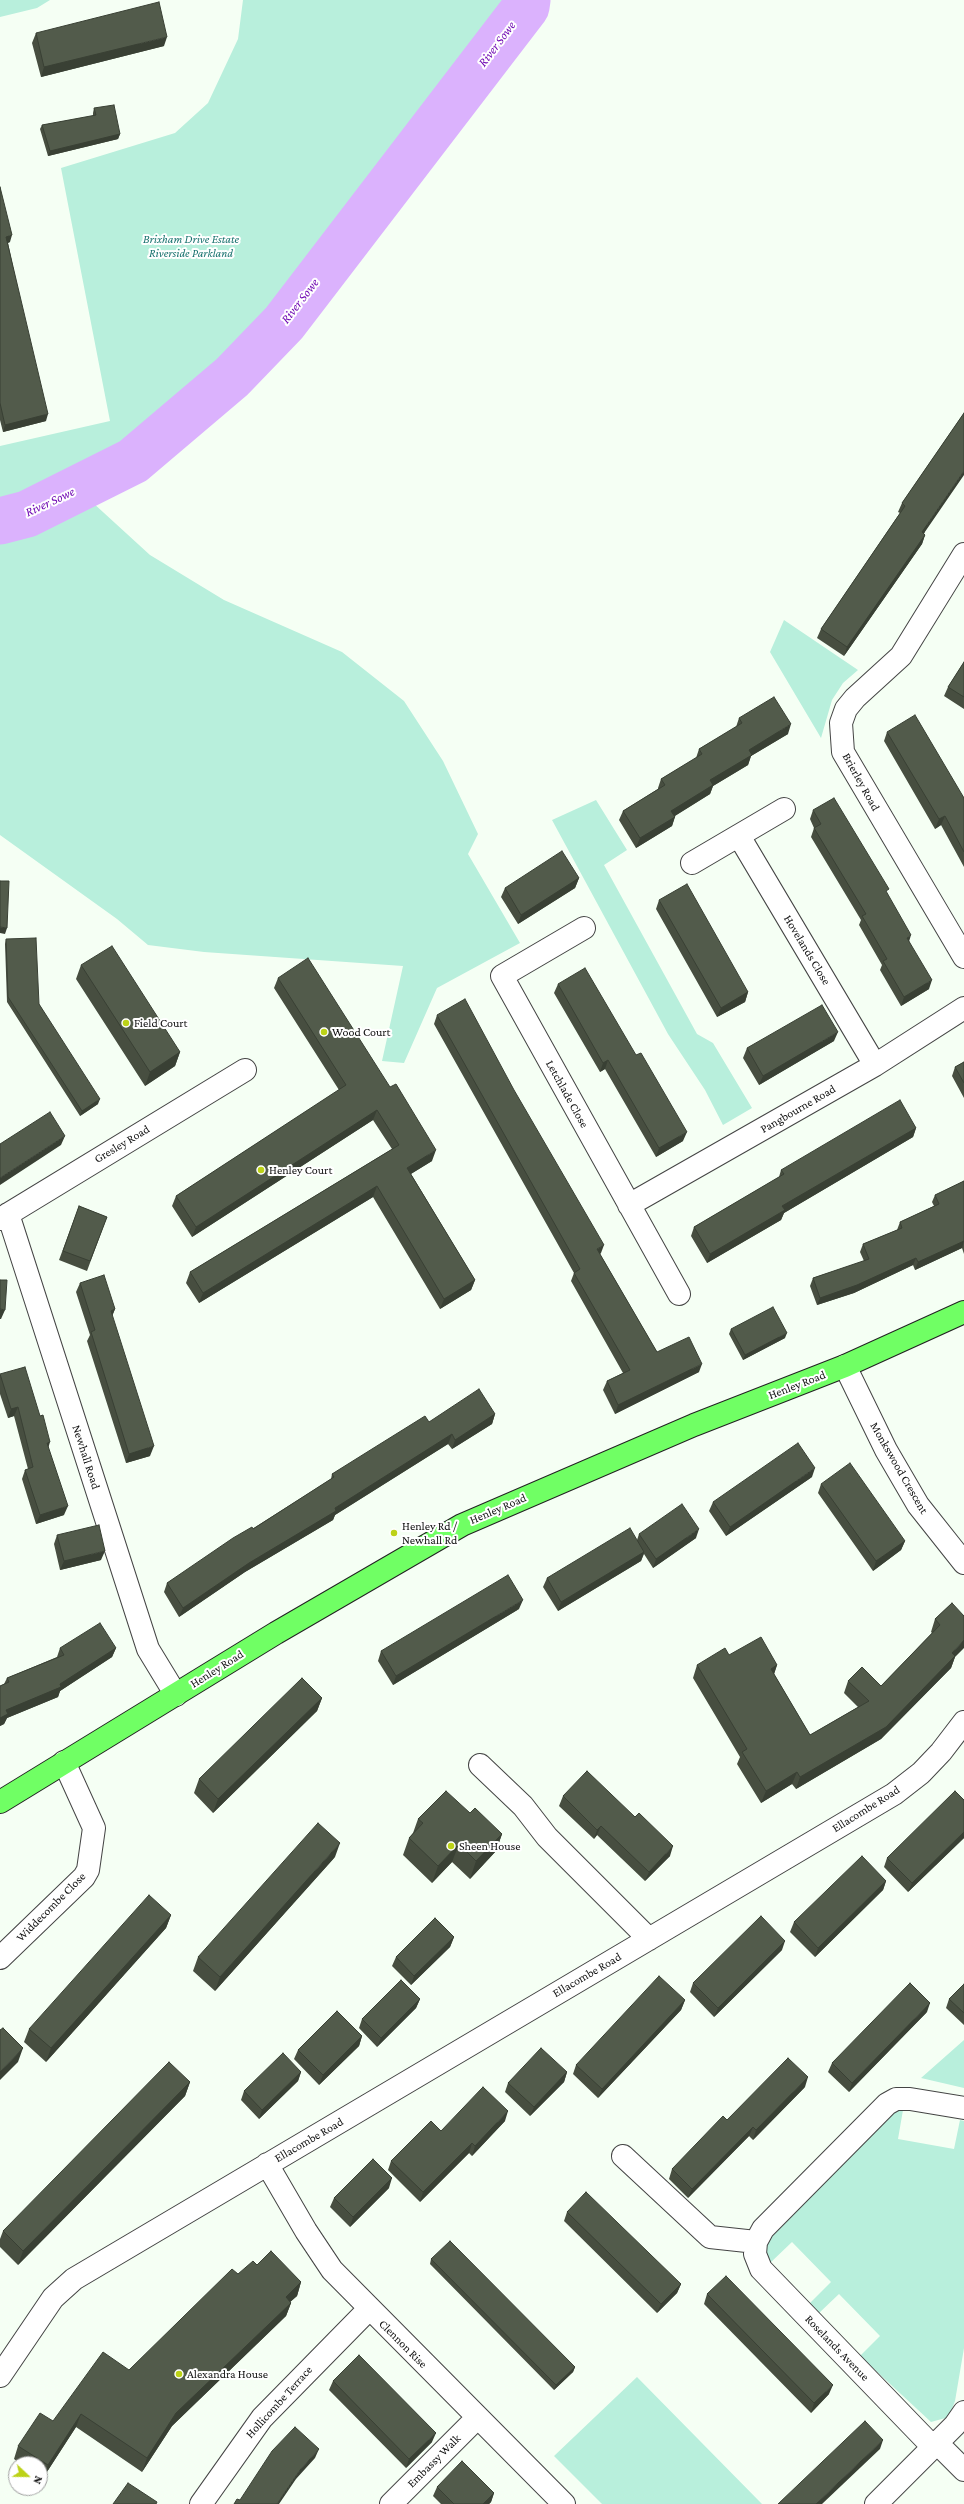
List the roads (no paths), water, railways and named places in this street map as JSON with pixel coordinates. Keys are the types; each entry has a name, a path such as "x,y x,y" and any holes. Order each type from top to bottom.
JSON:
{"main road":[{"name":"Henley Road","path":"0,1802 280,1630 462,1525 694,1425 845,1366 964,1312"}],"street":[{"name":"Brierley Road","path":"964,554 901,656 855,698 846,709 841,723 843,752 964,957"},
{"path":"692,863 784,809"},
{"name":"Hovelands Close","path":"739,836 875,1065"},
{"name":"Letchlade Close","path":"584,928 502,976 680,1294"},
{"name":"Pangbourne Road","path":"629,1205 875,1065 964,1008"},
{"name":"Gresley Road","path":"4,1216 245,1070"},
{"name":"Newhall Road","path":"4,1216 148,1649 176,1695"},
{"name":"Monkswood Crescent","path":"845,1366 886,1450 918,1505 964,1563"},
{"name":"Ellacombe Road","path":"0,2376 53,2298 74,2279 894,1794 921,1773 941,1752 964,1722"},
{"name":"Widdecombe Close","path":"0,1958 84,1877 88,1870 94,1828 64,1762"},
{"path":"480,1765 523,1806 547,1837 649,1939"},
{"path":"623,2156 710,2237 756,2242 763,2229 887,2104 896,2099 910,2099 964,2108"},
{"name":"Clennon Rise","path":"268,2164 306,2231 332,2270 477,2418 564,2504"},
{"name":"Roselands Avenue","path":"756,2242 755,2254 761,2269 935,2445 964,2470"},
{"name":"Hollicombe Terrace","path":"202,2504 262,2418 369,2309"},
{"path":"876,2504 955,2425 964,2412"},
{"name":"Embassy Walk","path":"391,2504 477,2418"}],"waterway":[{"name":"River Sowe","path":"0,521 27,514 133,461 232,377 284,323 526,7 527,0"}],"place":[{"name":"Field Court","path":"126,1023"},
{"name":"Wood Court","path":"324,1032"},
{"name":"Henley Court","path":"261,1170"},
{"name":"Henley Rd / Newhall Rd","path":"394,1533"},
{"name":"Sheen House","path":"451,1846"},
{"name":"Alexandra House","path":"179,2374"}],"park label":[{"name":"Brixham Drive Estate Riverside Parkland","path":"191,246"}]}
